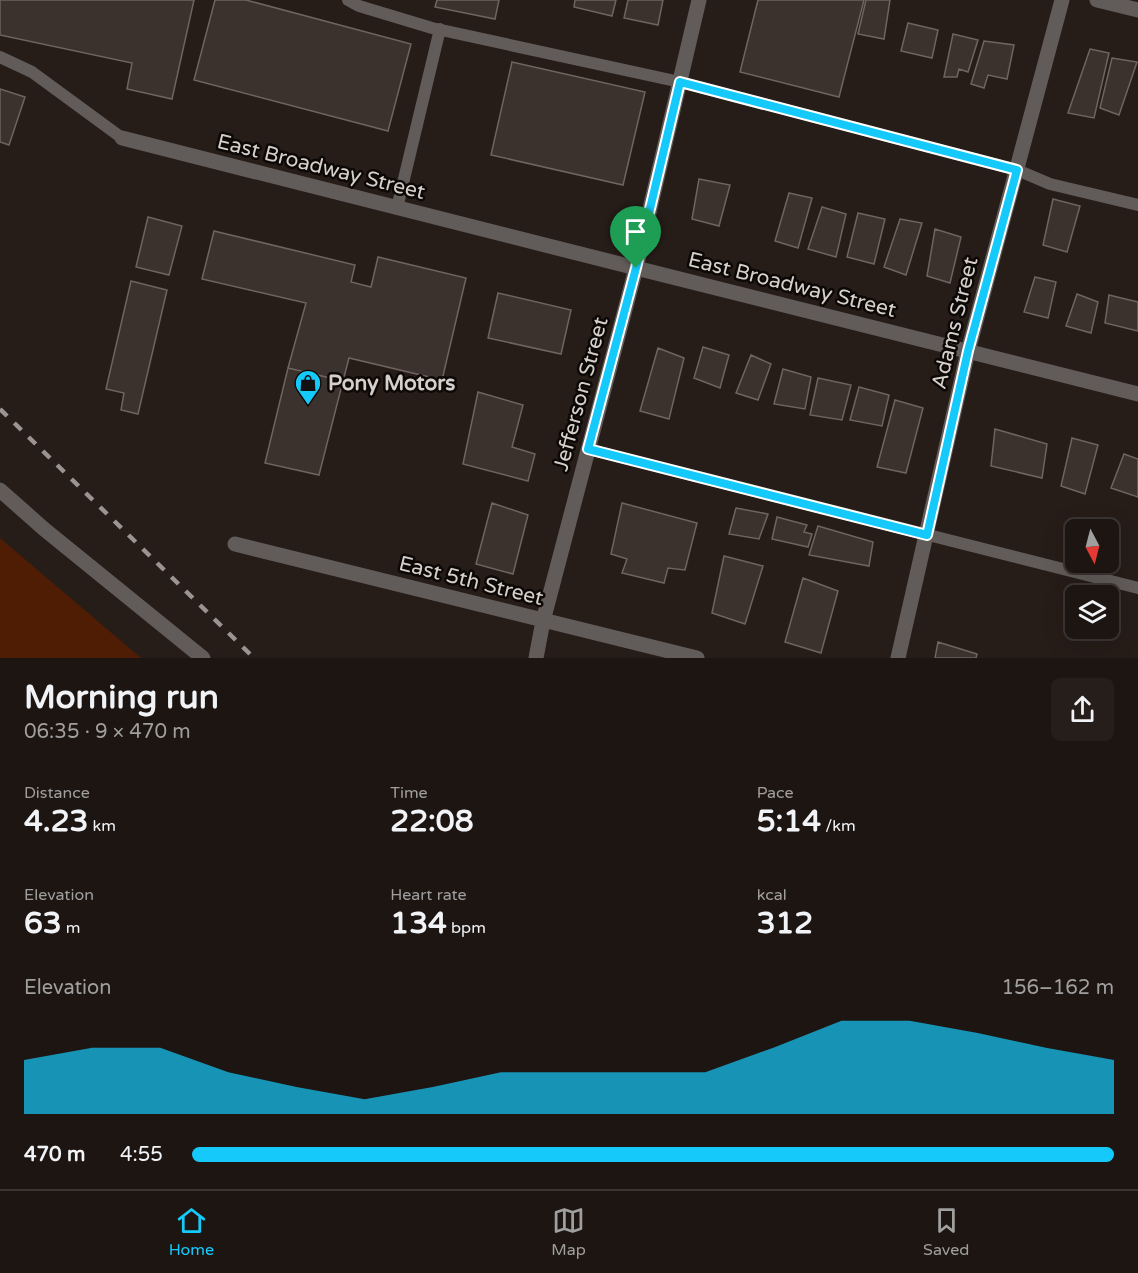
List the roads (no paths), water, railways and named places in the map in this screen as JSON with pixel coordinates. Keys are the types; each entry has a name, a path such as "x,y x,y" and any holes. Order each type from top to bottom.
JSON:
{"street":[{"name":"Jefferson Street","path":"536,658 543,621 636,268 699,0"},
{"name":"Adams Street","path":"898,658 968,351 1062,0"},
{"path":"1097,0 1138,10"},
{"name":"East Broadway Street","path":"122,138 1138,394"},
{"path":"0,490 44,529 203,658"},
{"name":"East 5th Street","path":"235,544 698,658"}],"lane":[{"path":"348,0 359,6 440,29 680,82 1017,170 1050,184 1138,206"},
{"path":"397,208 440,29"},
{"path":"0,57 32,72 122,138"},
{"path":"588,449 1138,588"}],"railway":[{"path":"0,409 254,658"}],"place":[{"name":"Pony Motors","path":"308,406"}]}
